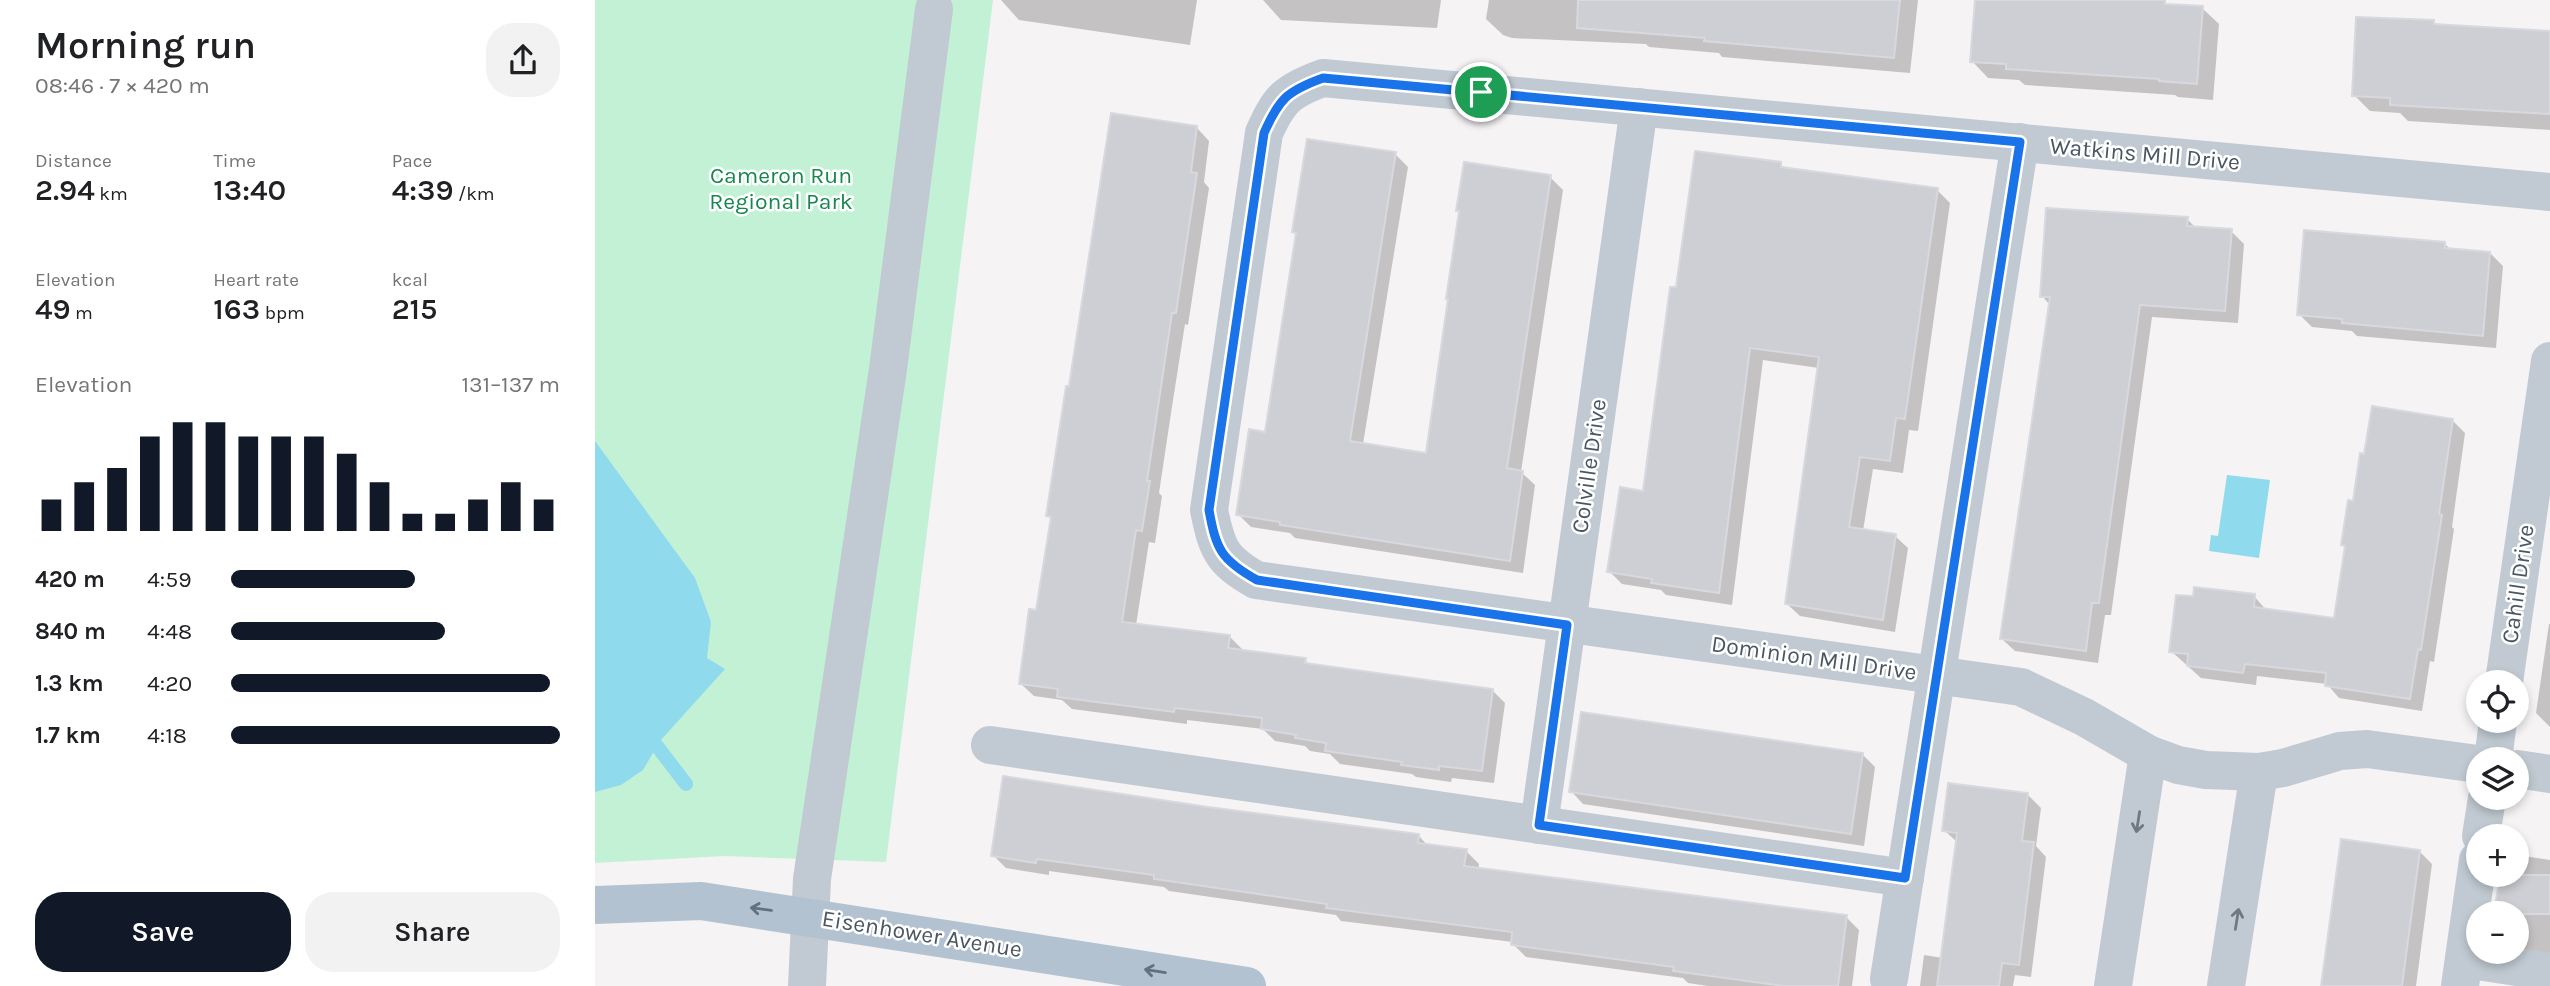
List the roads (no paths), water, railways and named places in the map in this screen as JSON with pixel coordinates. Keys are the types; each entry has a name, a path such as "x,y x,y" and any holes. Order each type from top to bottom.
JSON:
{"main road":[{"name":"Eisenhower Avenue","path":"595,905 701,901 1247,986"}],"street":[{"path":"807,986 812,879 888,369 934,9"},
{"name":"Watkins Mill Drive","path":"1257,580 1234,567 1215,542 1209,510 1264,133 1276,106 1298,87 1323,78 2550,192"},
{"name":"Colville Drive","path":"1539,825 1639,107"},
{"path":"1889,979 2020,142"},
{"name":"Cahill Drive","path":"2506,670 2550,361"},
{"name":"Dominion Mill Drive","path":"1257,580 2021,687 2084,717 2148,754 2178,765 2206,770 2259,772 2283,768 2340,751 2367,749 2466,762"},
{"path":"990,745 1905,878"},
{"path":"2113,986 2148,754"},
{"path":"2529,771 2550,774"},
{"path":"2226,986 2259,772"},
{"path":"2474,887 2462,972 2550,972"}],"water":[{"path":"595,441 695,578 711,622 707,658 725,669 660,741 643,770 621,785 595,792"},
{"path":"2227,475 2270,480 2259,558 2209,551 2211,535 2218,536"}],"waterway":[{"path":"647,733 686,784"}],"park label":[{"name":"Cameron Run Regional Park","path":"781,188"}]}
